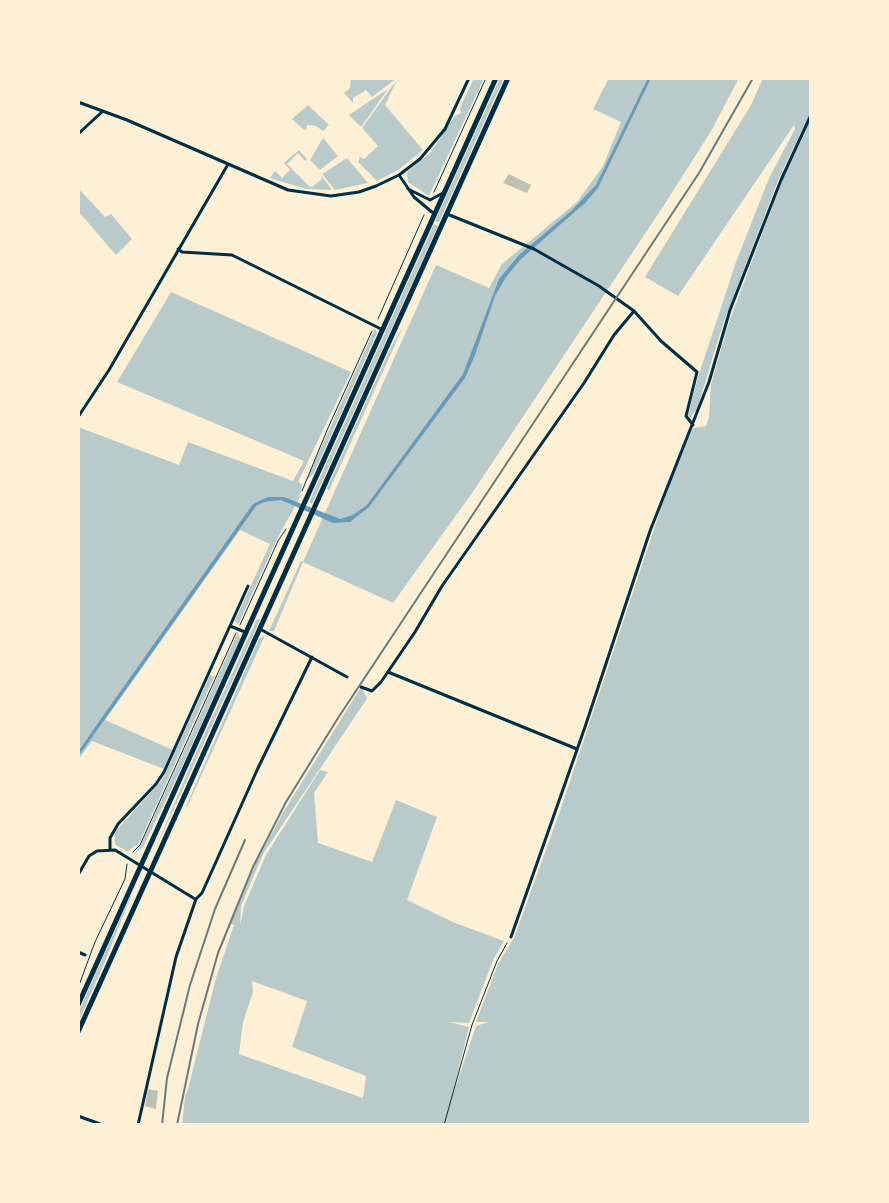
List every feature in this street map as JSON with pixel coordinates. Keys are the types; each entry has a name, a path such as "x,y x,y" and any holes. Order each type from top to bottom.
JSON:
{"main road":[{"path":"78,1005 496,78"},
{"path":"78,1032 508,78"}],"street":[{"path":"78,102 288,190 331,196 359,192 399,175 420,159 450,121 469,78"},
{"path":"78,134 103,111"},
{"path":"511,937 643,549 693,425 752,252 811,115"},
{"path":"78,417 109,370 228,164"},
{"path":"399,175 414,197 432,209 434,216"},
{"path":"408,189 430,200 445,190"},
{"path":"447,214 534,249 599,286 634,311 661,341 697,372 686,416 693,425"},
{"path":"178,249 182,252 232,255 383,330"},
{"path":"361,687 373,690 387,672 442,586 614,335 634,311"},
{"path":"110,849 110,838 118,824 164,772 248,586"},
{"path":"230,626 246,632"},
{"path":"260,629 347,677"},
{"path":"138,1125 176,957 196,899 202,893 244,797 312,657"},
{"path":"387,672 577,749"},
{"path":"78,875 89,856 110,849 141,865 191,899 196,899"},
{"path":"78,952 85,955"},
{"path":"78,1116 103,1125"}],"path":[{"path":"431,196 486,78"},
{"path":"376,323 425,208"},
{"path":"304,498 304,483 374,328"},
{"path":"239,626 287,526"},
{"path":"131,854 140,845 237,632"},
{"path":"78,988 125,879 128,861"},
{"path":"444,1125 472,1025 497,961 511,937"}],"shaded area":[{"path":"351,78 397,78 372,97 366,90 353,98 353,103 344,93 350,88"},
{"path":"401,78 385,105 423,150 398,170 377,181 358,162 360,157 364,159 378,146 362,128 393,85"},
{"path":"474,78 484,78 429,196 408,182 407,172 430,153 455,116 461,113 460,108"},
{"path":"500,78 504,78 437,222 435,221"},
{"path":"609,78 739,78 710,133 664,205 472,493 393,603 303,562 436,265 489,288 502,264 577,202 603,166 621,122 593,109"},
{"path":"763,78 811,78 811,1125 182,1125 185,1096 216,978 234,925 230,923 257,861 284,811 361,687 367,698 263,854 241,906 240,926 244,906 266,855 320,770 328,772 314,793 318,843 372,862 396,800 437,817 407,900 455,923 504,941 494,958 469,1023 449,1022 469,1027 451,1100 476,1026 488,1022 476,1022 498,964 514,938 560,811 667,490 693,428 706,426 711,385 728,325 782,181 807,129 804,126 779,178 723,324 697,409 690,418 688,415 699,374 736,262 769,178 795,129 794,125 678,296 645,277 751,105","holes":["252,981 307,1001 292,1047 366,1076 363,1098 239,1054 243,1022 253,992"]},
{"path":"388,89 361,127 349,115"},
{"path":"308,105 329,125 323,131 307,125 304,130 292,119"},
{"path":"323,138 338,156 320,170 310,160"},
{"path":"299,150 307,159 305,161 298,153 287,164 309,186 322,179 321,175 332,190 306,189 270,178 275,171 282,178 290,170 284,163"},
{"path":"347,158 368,183 335,190 322,174"},
{"path":"78,188 105,217 111,214 132,239 116,255 78,211"},
{"path":"434,224 438,226 312,504 309,502"},
{"path":"171,292 351,372 298,482 302,484 300,497 238,625 235,620 270,544 240,530 105,720 173,750 164,769 92,741 78,760 78,427 179,465 188,442 293,481 304,461 117,382"},
{"path":"403,327 329,491 327,488"},
{"path":"375,328 377,333 314,473 306,481"},
{"path":"301,561 274,631 269,631"},
{"path":"257,619 260,620 154,852 191,764"},
{"path":"238,632 240,639 180,771 143,847 134,854 141,845"},
{"path":"265,635 187,807 259,639"},
{"path":"210,675 214,677 139,843 127,852 115,844 115,832 162,780"},
{"path":"135,886 106,959 78,1023 78,1013"}],"water":[{"path":"648,78 651,78 598,188 521,259 506,277 495,296 465,378 369,507 350,522 333,523 281,500 256,506 78,757 78,752 98,723 253,504 268,497 284,497 340,519 353,515 367,505 463,374 499,279 519,255 571,211 596,185"}],"building":[{"path":"509,174 531,185 527,193 503,183"},
{"path":"148,1089 158,1091 156,1109 145,1106"}],"railway":[{"path":"177,1125 198,1024 218,953 253,867 286,802 338,718 699,173 753,78"},
{"path":"162,1125 167,1078 190,985 215,909 245,840"}]}
